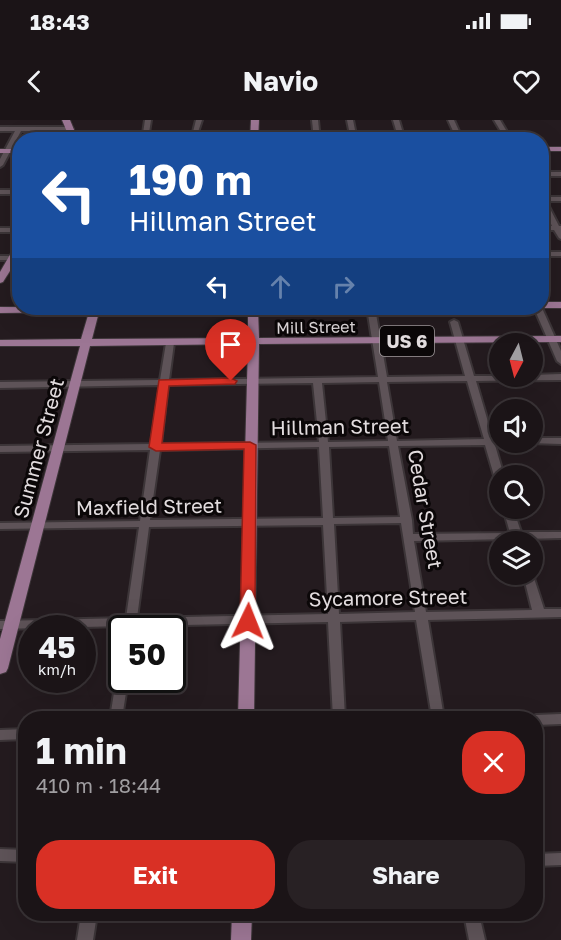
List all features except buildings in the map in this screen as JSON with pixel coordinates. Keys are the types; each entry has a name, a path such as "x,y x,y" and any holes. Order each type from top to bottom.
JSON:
{"main road":[{"path":"66,120 70,129"},
{"path":"0,280 12,264"},
{"name":"Summer Street","path":"0,668 6,625 38,525 93,315"},
{"path":"246,711 250,445 254,381 253,315"},
{"name":"Mill Street","path":"0,343 556,340"},
{"path":"241,940 242,921"}],"street":[{"path":"0,129 70,129"},
{"path":"0,165 4,151"},
{"path":"549,211 559,228 561,237"},
{"name":"Cedar Street","path":"372,315 437,711"},
{"path":"542,315 556,340 561,361"},
{"path":"454,322 495,465"},
{"path":"131,615 170,343"},
{"path":"0,385 561,377"},
{"path":"317,380 324,444 339,711"},
{"path":"543,441 561,441"},
{"name":"Hillman Street","path":"0,449 488,442"},
{"name":"Maxfield Street","path":"0,526 406,520"},
{"path":"543,536 561,535"},
{"path":"409,538 489,538"},
{"path":"531,585 538,613"},
{"name":"Sycamore Street","path":"186,623 333,617 561,613"},
{"name":"Sycamore Street","path":"6,625 108,625"},
{"path":"117,711 120,693"},
{"path":"543,720 561,719"},
{"path":"0,735 18,734"},
{"path":"0,855 18,856"},
{"path":"543,860 561,859"},
{"path":"85,940 88,921"},
{"path":"473,921 477,940"}],"route":[{"path":"231,381 163,382 156,447 250,445 248,621"}]}
